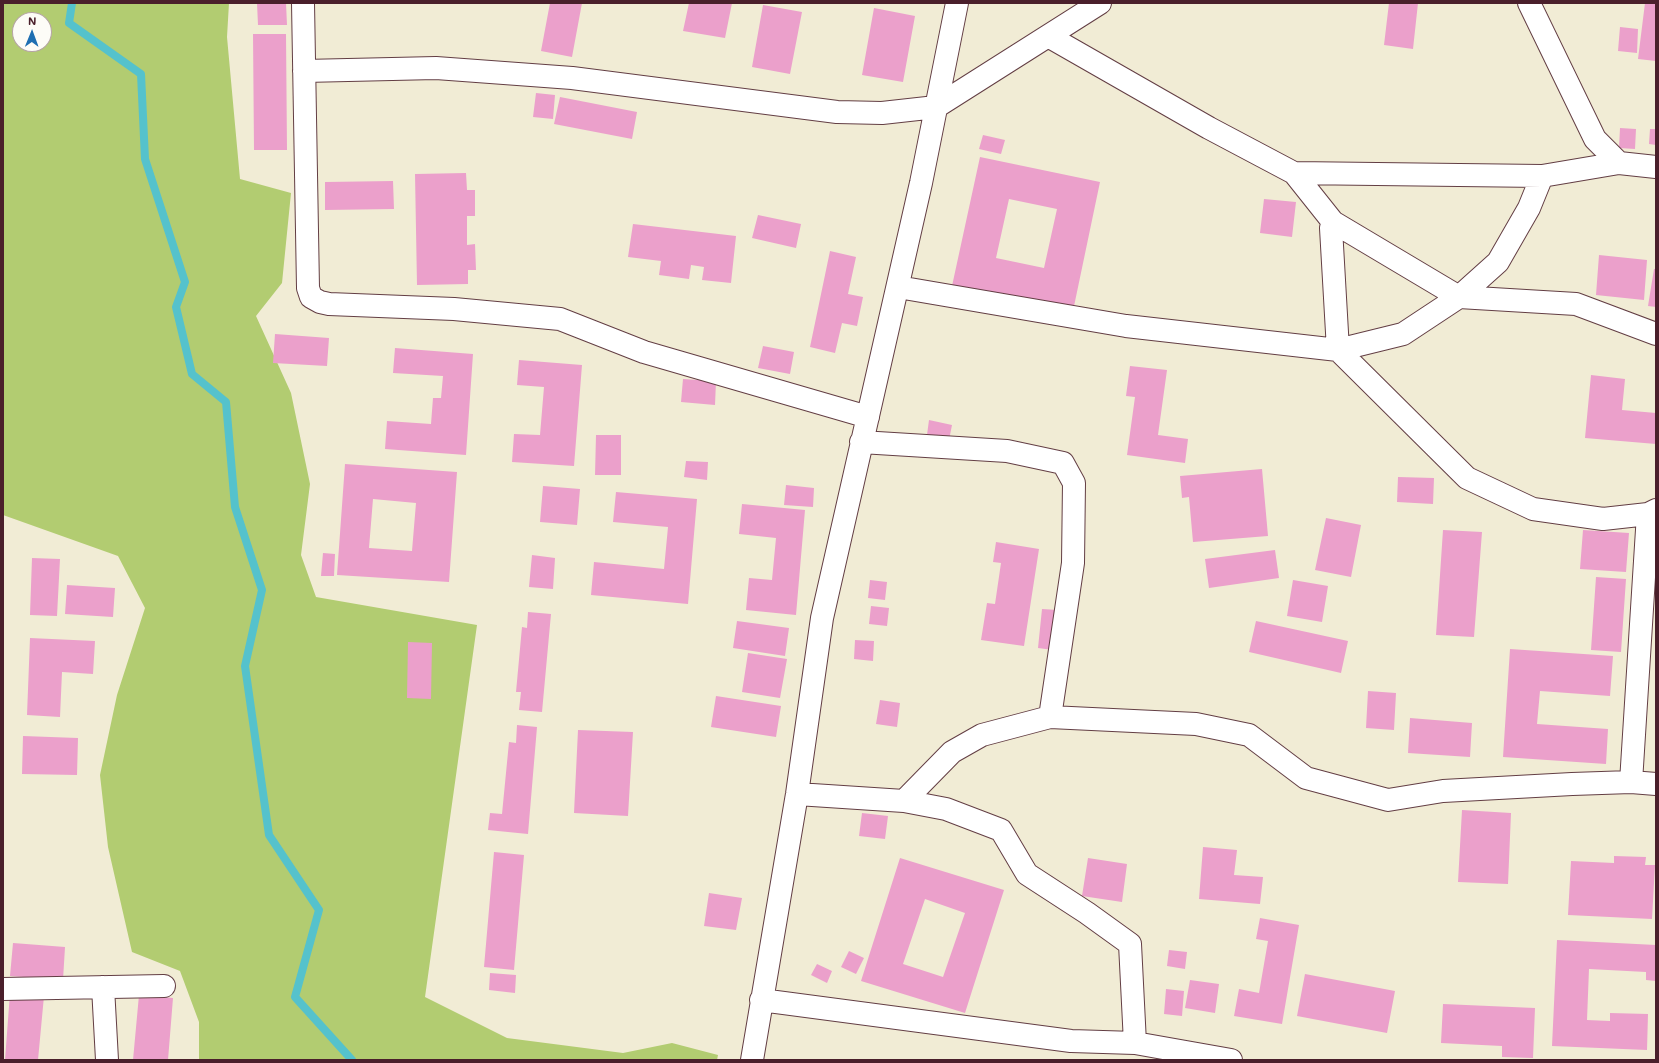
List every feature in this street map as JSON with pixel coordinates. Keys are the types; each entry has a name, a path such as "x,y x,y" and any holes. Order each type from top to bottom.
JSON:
{"street":[{"path":"303,3 308,288 311,297 320,302 329,304 454,309 560,319 644,352 868,417"},
{"path":"752,1060 797,794 822,618 861,442 898,287 957,3"},
{"path":"304,71 436,68 572,78 836,112 882,113 936,107 1100,3"},
{"path":"1529,3 1595,139 1619,163"},
{"path":"1048,36 1209,128 1294,173 1333,222 1459,297 1576,304 1656,334"},
{"path":"1294,173 1542,176 1619,163 1656,167"},
{"path":"898,287 1126,326 1338,350 1403,334 1459,297 1498,262 1529,208 1542,176"},
{"path":"1333,222 1332,228 1338,350 1467,478 1533,509 1603,519 1652,512 1631,782"},
{"path":"861,442 1008,451 1062,463 1074,483 1073,563 1050,718"},
{"path":"904,801 952,752 958,748 982,735 1050,718 1196,724 1250,736 1306,778 1388,800 1443,791 1631,782 1656,784"},
{"path":"797,794 904,801 946,810 1001,830 1027,874 1087,913 1130,944 1135,1043"},
{"path":"3,989 164,986"},
{"path":"103,987 107,1060"},
{"path":"761,1000 1071,1041 1135,1043 1232,1060"}],"green space":[{"path":"3,3 229,3 227,37 240,179 291,193 282,283 256,316 291,393 310,484 301,555 316,597 477,625 425,997 507,1038 623,1053 672,1043 718,1055 717,1060 199,1060 199,1022 180,971 132,952 108,847 100,775 117,695 145,608 118,556 3,515"}],"building":[{"path":"257,3 286,3 287,25 258,25"},
{"path":"550,3 582,3 572,57 541,51"},
{"path":"689,3 732,3 725,38 683,31"},
{"path":"1389,3 1418,3 1413,49 1384,45"},
{"path":"1645,3 1656,3 1656,61 1638,59"},
{"path":"763,5 802,12 790,74 752,67"},
{"path":"874,8 915,16 903,82 862,75"},
{"path":"1620,27 1638,29 1637,53 1618,51"},
{"path":"253,34 286,34 287,150 254,150"},
{"path":"536,93 555,95 553,119 533,117"},
{"path":"560,97 637,112 632,139 554,124"},
{"path":"1620,128 1636,129 1635,149 1619,148"},
{"path":"1650,129 1656,129 1656,145 1649,144"},
{"path":"983,135 1005,140 1001,154 979,149"},
{"path":"980,157 1100,182 1073,311 952,286","holes":["1009,199 1057,209 1044,268 996,258"]},
{"path":"466,173 467,190 475,190 475,216 467,216 467,245 475,244 476,270 468,270 468,284 417,285 415,174"},
{"path":"393,181 394,209 325,210 325,182"},
{"path":"1264,199 1296,202 1292,237 1260,233"},
{"path":"758,215 801,224 796,248 752,238"},
{"path":"633,224 736,236 731,283 702,280 704,267 691,265 689,279 659,275 661,261 628,257"},
{"path":"830,251 856,257 848,294 863,297 857,326 842,323 835,353 810,347"},
{"path":"1599,255 1647,260 1644,300 1596,295"},
{"path":"1654,269 1656,269 1656,307 1648,306"},
{"path":"275,334 329,338 327,366 273,363"},
{"path":"763,346 794,352 790,374 758,368"},
{"path":"395,348 473,354 466,455 385,449 387,421 431,424 433,398 441,398 443,376 393,373"},
{"path":"519,360 582,365 574,466 512,462 514,434 540,435 544,387 517,385"},
{"path":"1130,366 1167,370 1158,435 1188,439 1185,463 1127,455 1135,397 1126,396"},
{"path":"1591,375 1625,379 1622,410 1656,413 1656,444 1585,438"},
{"path":"683,379 716,381 715,405 681,402"},
{"path":"929,420 952,425 949,440 927,435"},
{"path":"596,435 621,435 621,475 595,475"},
{"path":"686,461 708,462 707,480 684,477"},
{"path":"345,464 457,472 449,582 337,575","holes":["373,499 416,503 412,551 369,548"]},
{"path":"1262,469 1268,536 1193,542 1189,497 1182,498 1180,476"},
{"path":"1398,477 1434,478 1433,504 1397,502"},
{"path":"786,485 814,488 813,507 784,505"},
{"path":"543,486 580,489 577,525 540,522"},
{"path":"616,492 697,499 688,604 591,595 594,562 664,569 668,527 613,522"},
{"path":"742,504 805,510 796,615 746,610 749,578 772,580 776,538 739,534"},
{"path":"1326,518 1361,525 1351,577 1315,570"},
{"path":"1443,530 1482,532 1474,637 1436,635"},
{"path":"1583,530 1629,533 1626,572 1580,569"},
{"path":"996,542 1039,549 1024,646 981,640 987,603 995,604 1001,563 993,562"},
{"path":"1275,550 1279,578 1209,588 1205,559"},
{"path":"323,553 335,554 334,576 321,576"},
{"path":"532,555 555,558 553,589 529,587"},
{"path":"32,558 60,559 57,616 30,615"},
{"path":"1596,577 1626,579 1621,652 1591,650"},
{"path":"870,580 887,582 885,600 868,598"},
{"path":"1293,580 1328,586 1322,622 1287,616"},
{"path":"67,585 115,588 113,617 65,614"},
{"path":"871,606 889,608 887,626 869,624"},
{"path":"1042,609 1058,610 1053,650 1038,648"},
{"path":"528,612 551,614 542,712 519,710 521,692 516,692 522,627 527,628"},
{"path":"737,621 789,628 785,656 733,648"},
{"path":"1256,621 1348,641 1341,673 1249,652"},
{"path":"30,638 95,641 93,674 62,672 60,717 27,715"},
{"path":"855,640 874,641 873,661 854,659"},
{"path":"408,642 432,643 431,699 407,698"},
{"path":"1510,649 1613,656 1610,696 1540,691 1537,724 1608,729 1606,764 1503,757"},
{"path":"748,653 787,659 780,698 742,692"},
{"path":"1368,691 1396,693 1394,730 1366,728"},
{"path":"716,696 781,706 776,737 711,727"},
{"path":"880,700 900,703 897,727 876,724"},
{"path":"1410,718 1472,723 1470,757 1408,753"},
{"path":"517,725 537,727 528,834 488,830 490,813 502,814 509,742 516,743"},
{"path":"578,730 633,732 628,816 574,813"},
{"path":"23,736 78,738 77,775 22,774"},
{"path":"1462,810 1511,813 1508,884 1458,882"},
{"path":"862,813 888,816 885,839 859,836"},
{"path":"1203,847 1237,850 1234,875 1263,877 1260,904 1199,899"},
{"path":"494,852 524,855 514,970 484,967"},
{"path":"1614,856 1646,857 1645,865 1655,865 1652,919 1568,915 1571,861 1614,863"},
{"path":"900,858 1004,890 965,1013 861,981","holes":["925,899 965,913 943,977 903,964"]},
{"path":"1088,858 1127,864 1122,902 1082,896"},
{"path":"709,893 742,898 736,930 704,926"},
{"path":"1260,918 1299,925 1282,1024 1234,1016 1239,989 1259,993 1268,941 1256,939"},
{"path":"1557,940 1656,945 1656,981 1646,980 1646,972 1589,969 1587,1020 1610,1021 1610,1013 1648,1014 1647,1050 1552,1046"},
{"path":"13,943 65,947 63,980 10,976"},
{"path":"1169,950 1187,952 1185,969 1167,966"},
{"path":"849,951 864,958 856,974 841,967"},
{"path":"817,964 832,971 827,983 811,975"},
{"path":"490,973 516,975 515,993 489,990"},
{"path":"1305,974 1395,991 1387,1033 1297,1016"},
{"path":"1190,980 1219,984 1215,1013 1185,1008"},
{"path":"1166,989 1184,991 1182,1016 1164,1014"},
{"path":"10,993 44,996 38,1060 5,1060"},
{"path":"139,995 173,998 168,1060 133,1060"},
{"path":"1443,1004 1535,1008 1533,1058 1502,1057 1502,1046 1441,1043"}],"waterway":[{"path":"72,3 69,23 141,74 145,159 185,282 176,307 192,374 226,402 235,507 262,590 245,666 269,835 319,910 295,997 352,1060"}]}
